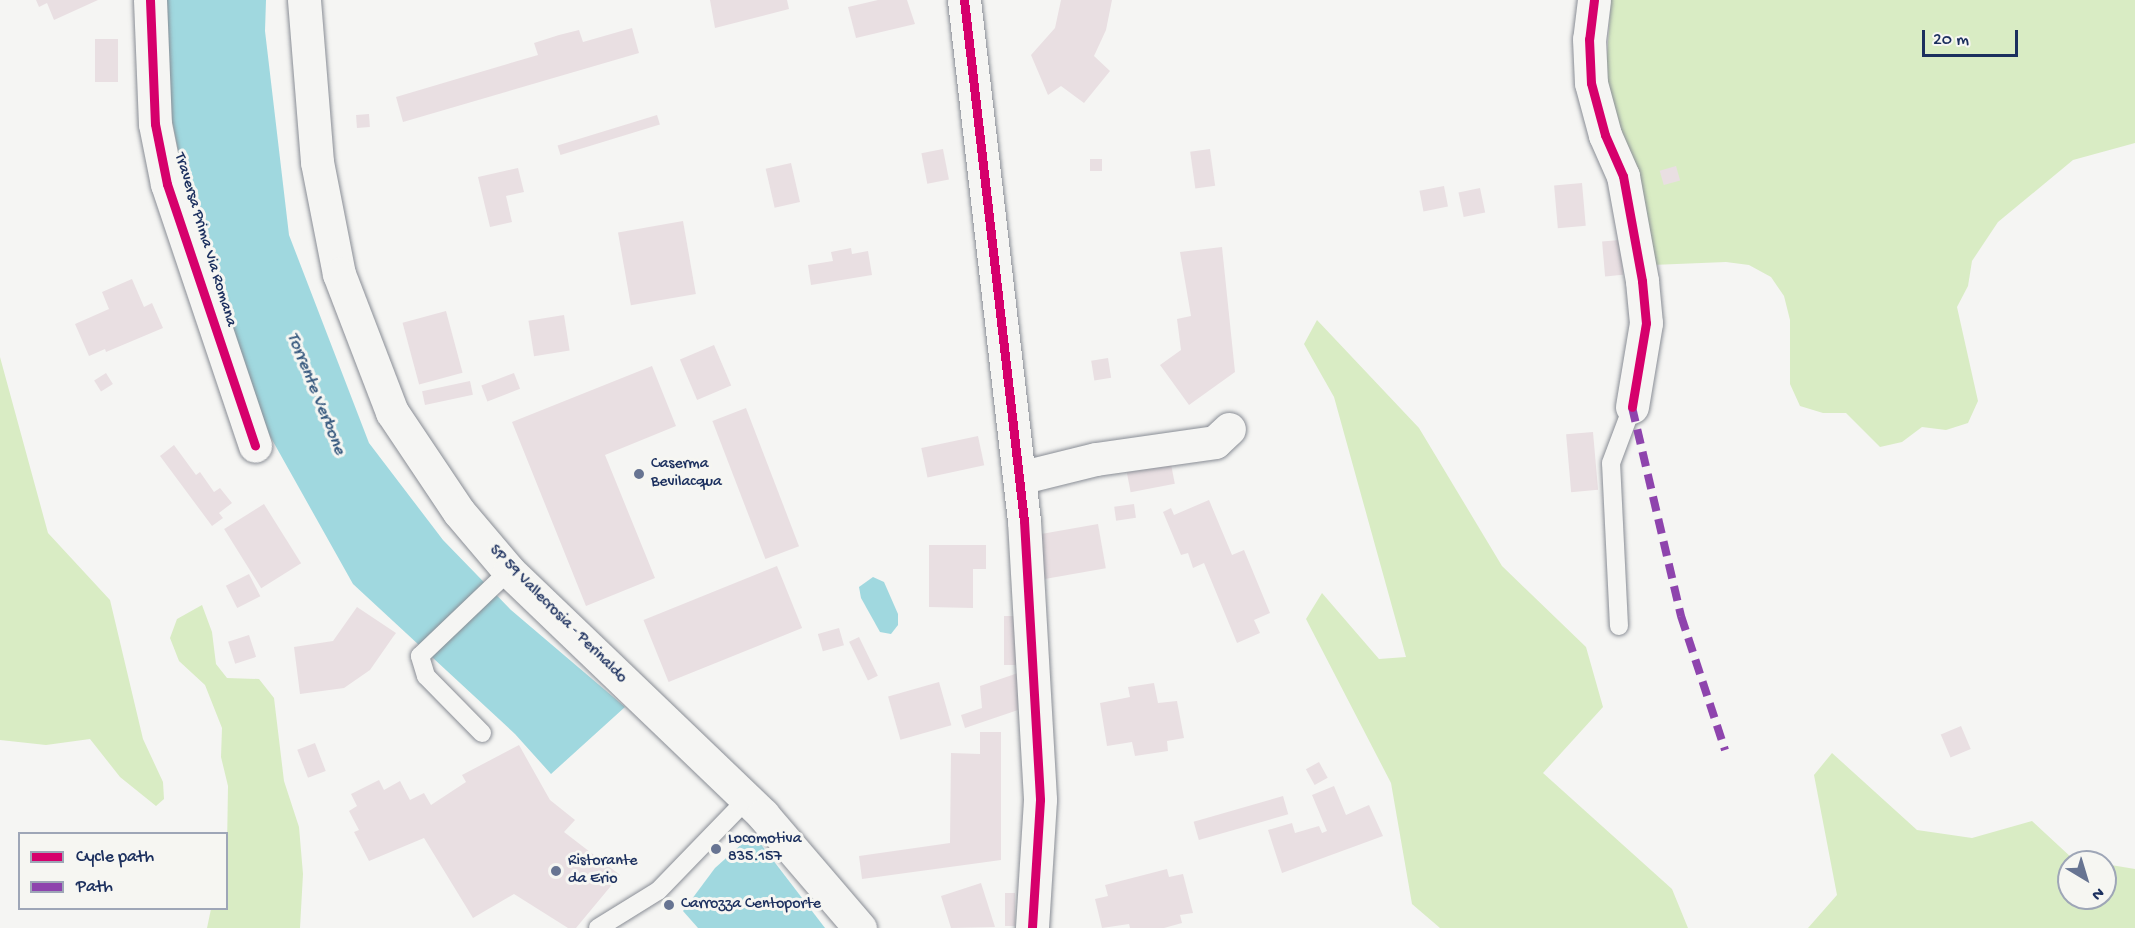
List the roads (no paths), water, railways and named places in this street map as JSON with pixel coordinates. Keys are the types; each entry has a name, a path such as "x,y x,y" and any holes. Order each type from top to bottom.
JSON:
{"street":[{"name":"Traversa Prima Via Romana","path":"150,0 155,124 167,184 255,446"},
{"name":"SP 59 Vallecrosia - Perinaldo","path":"304,0 318,162 339,274 392,412 502,577 747,799 830,889 860,928"},
{"path":"964,0 1019,478 1040,800 1032,928"},
{"path":"1594,0 1589,39 1592,83 1605,135 1623,176 1642,281 1646,323 1632,406"},
{"path":"1019,478 1096,459 1215,442 1229,429"}],"lane":[{"path":"1619,626 1611,463 1632,406"},
{"path":"482,733 426,676 420,656 502,577"},
{"path":"598,928 658,891 747,799"}],"water":[{"name":"Torrente Verbone","path":"165,0 266,0 265,31 289,235 369,443 443,540 511,610 625,707 551,774 515,734 353,584 261,420 218,298 184,180 169,105"},
{"path":"873,577 884,582 898,614 898,625 891,634 880,632 861,598 859,587"},
{"path":"753,834 825,928 698,928 683,911 715,868"}],"place":[{"name":"Caserma Bevilacqua","path":"639,474"},
{"name":"Locomotiva 835.157","path":"716,849"},
{"name":"Ristorante da Erio","path":"556,871"},
{"name":"Carrozza Centoporte","path":"669,905"}]}
